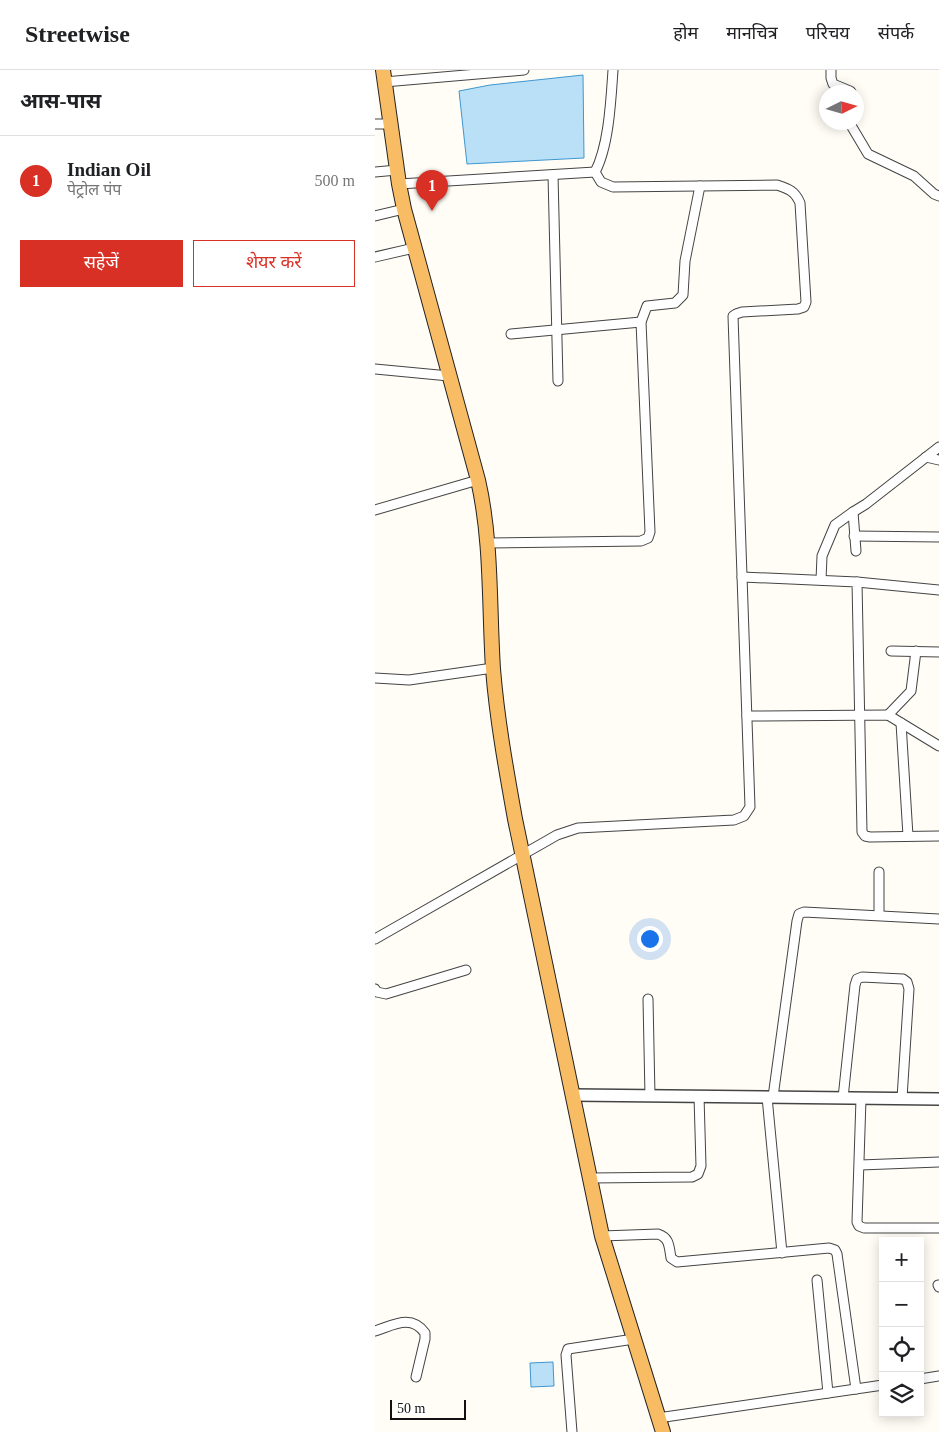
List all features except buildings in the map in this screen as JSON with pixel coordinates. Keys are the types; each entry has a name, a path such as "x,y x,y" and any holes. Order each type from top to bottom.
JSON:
{"highway":[{"path":"383,76 404,210 478,480 485,514 493,668 505,764 523,856 603,1236 663,1432"}],"street":[{"path":"383,76 524,70"},
{"path":"595,172 600,164 611,107 613,70"},
{"path":"831,70 831,78 835,85"},
{"path":"375,124 390,124"},
{"path":"854,130 868,154 914,176 933,194 939,196"},
{"path":"375,172 398,177 553,175 595,172"},
{"path":"375,939 557,835 578,828 735,820 744,816 750,807 733,316 742,312 798,309 804,306 806,302 800,203 796,194 789,189 777,185 613,187 601,182 595,172"},
{"path":"553,175 558,381"},
{"path":"487,543 641,541 648,538 650,532 641,322 647,306 675,303 683,296 685,261 700,186"},
{"path":"375,216 404,210"},
{"path":"375,257 414,248"},
{"path":"511,334 641,322"},
{"path":"375,369 449,376"},
{"path":"821,580 822,556 835,525 866,504 939,447"},
{"path":"926,457 939,460"},
{"path":"375,510 478,480"},
{"path":"853,512 856,551"},
{"path":"854,536 939,537"},
{"path":"742,577 857,582 939,590"},
{"path":"857,582 862,832 865,836 870,837 939,836"},
{"path":"891,651 939,652"},
{"path":"888,715 911,691 916,651"},
{"path":"375,678 424,679 493,668"},
{"path":"747,716 888,715 939,746"},
{"path":"901,723 908,836"},
{"path":"879,872 879,915"},
{"path":"782,1253 770,1097 799,914 804,912 939,919"},
{"path":"375,989 377,992 386,994 466,970"},
{"path":"843,1098 855,985 857,979 862,976 903,979 907,982 909,989 901,1098"},
{"path":"649,999 650,1096"},
{"path":"573,1095 939,1099"},
{"path":"590,1178 692,1177 698,1174 701,1166 699,1096"},
{"path":"861,1099 857,1222 861,1228 939,1228"},
{"path":"860,1164 939,1162"},
{"path":"603,1236 658,1234 669,1241 671,1258 677,1262 829,1248 835,1250 856,1389"},
{"path":"817,1280 828,1393"},
{"path":"375,1331 407,1321 422,1329 425,1333 425,1339 416,1377"},
{"path":"572,1432 566,1355 568,1348 634,1339"},
{"path":"924,1378 939,1376"},
{"path":"658,1418 879,1386"}],"water":[{"path":"583,75 584,158 467,164 459,91 490,85"},
{"path":"553,1362 554,1386 531,1387 530,1363"}],"place":[{"name":"Indian Oil","path":"432,211"}]}
